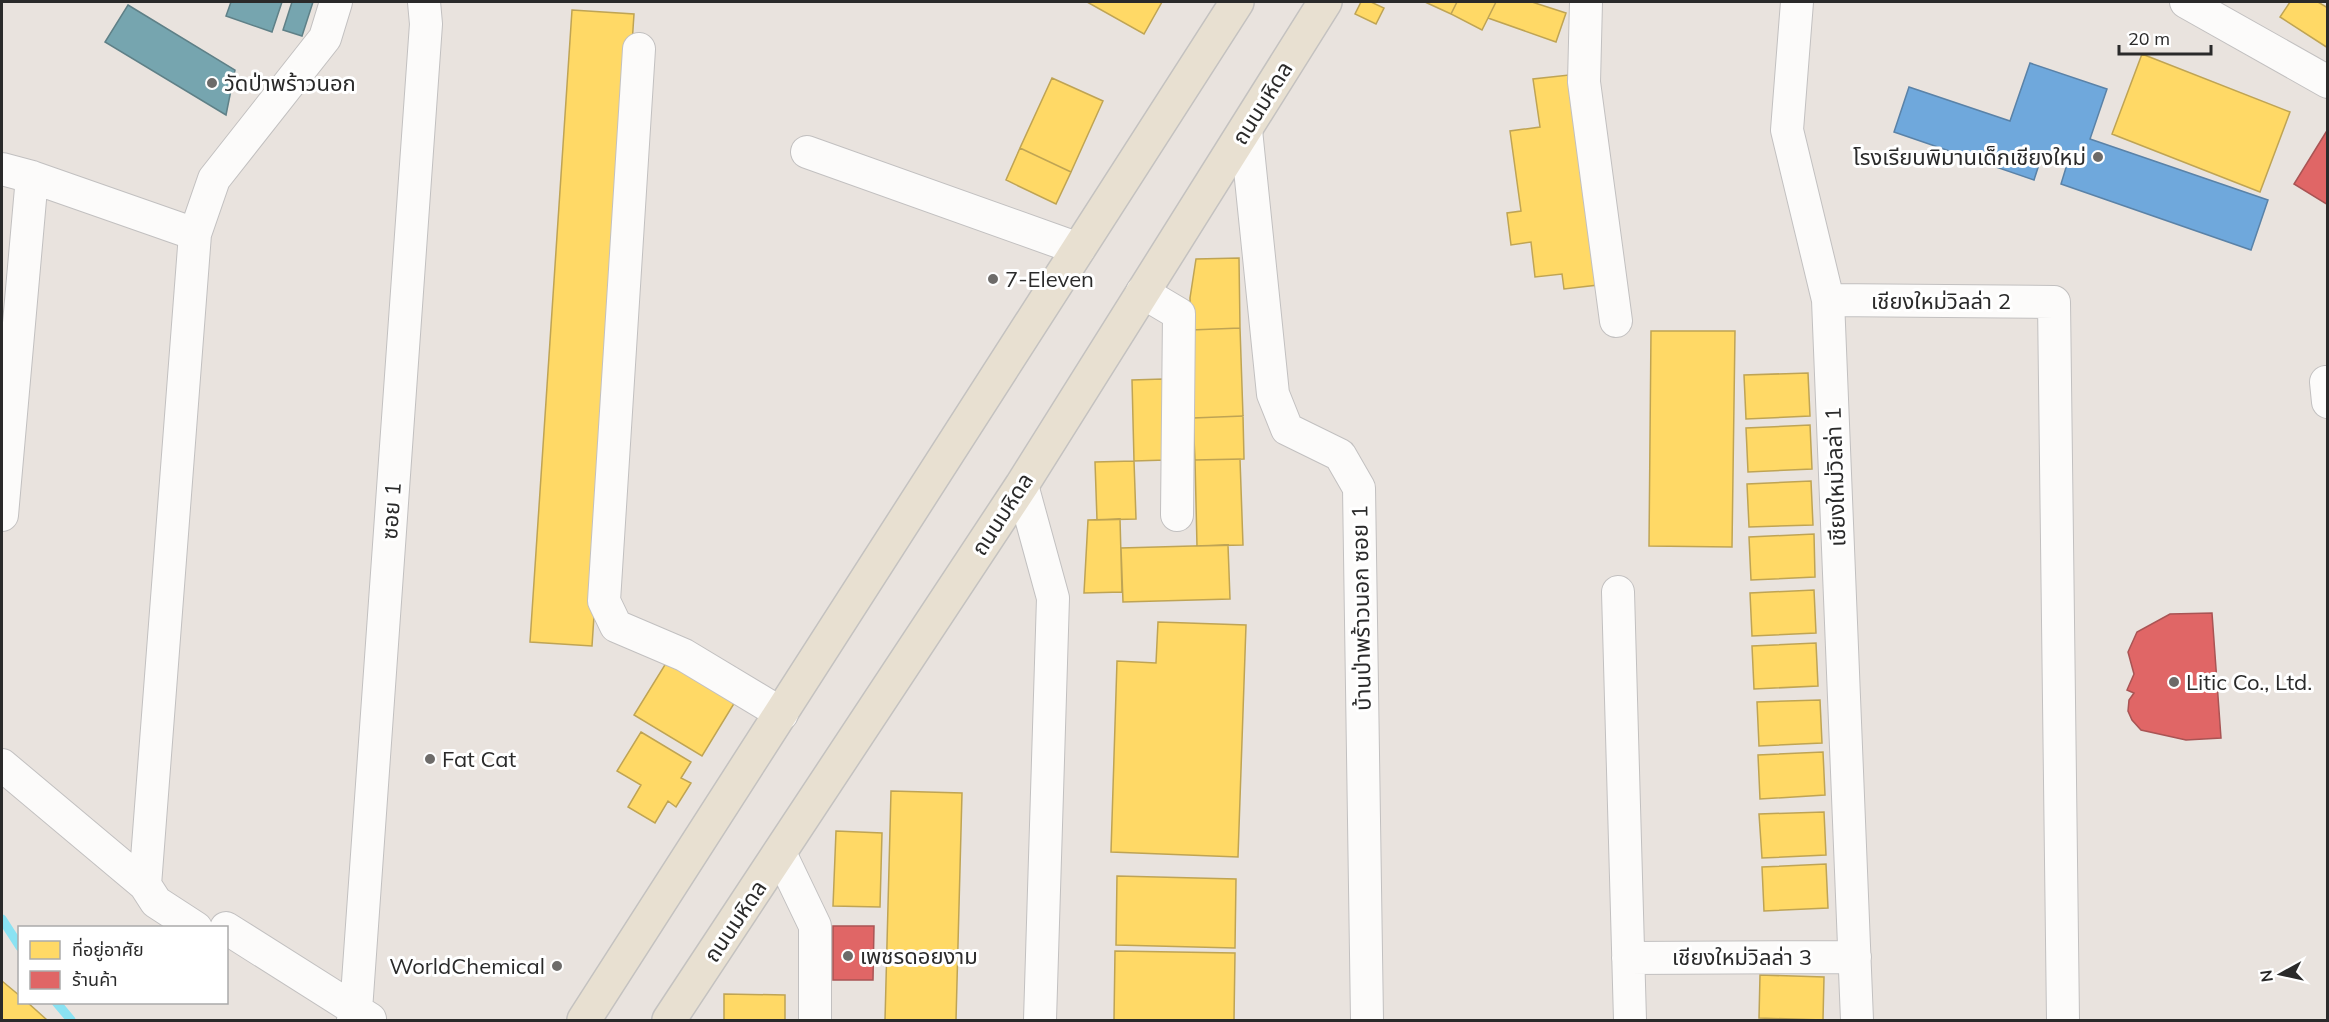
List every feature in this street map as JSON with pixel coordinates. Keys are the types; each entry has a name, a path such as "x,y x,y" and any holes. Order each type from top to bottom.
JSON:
{"main road":[{"path":"584,1020 1237,2"},
{"name":"ถนนมหิดล","path":"669,1020 1022,485 1325,2"}],"street":[{"path":"145,885 195,234 213,179 325,38 336,2"},
{"name":"ซอย 1","path":"356,1018 425,36 424,2"},
{"path":"1586,2 1584,82 1616,321"},
{"name":"เชียงใหม่วิลล่า 1","path":"1797,2 1787,130 1828,300 1857,1020"},
{"path":"2186,2 2328,82"},
{"path":"639,49 604,601 616,626 684,655 782,714"},
{"name":"บ้านป่าพร้าวนอก ซอย 1","path":"1246,130 1273,394 1287,429 1340,456 1359,488 1367,1020"},
{"path":"807,152 1079,249"},
{"path":"2,169 32,177 195,234"},
{"path":"2,515 32,177"},
{"path":"1142,292 1179,314 1177,515"},
{"name":"เชียงใหม่วิลล่า 2","path":"1828,300 2054,302 2063,1020"},
{"path":"1022,485 1053,598 1040,1020"},
{"path":"1618,592 1630,1020"},
{"path":"2,765 145,885 156,902 194,926"},
{"path":"780,853 815,926 815,1020"},
{"path":"145,885 161,887 223,926"},
{"path":"228,929 356,1018"},
{"path":"228,948 356,1018"},
{"name":"เชียงใหม่วิลล่า 3","path":"1628,958 1855,957"}],"building: ที่อยู่อาศัย":[{"path":"1087,2 1162,2 1144,34"},
{"path":"1361,2 1371,2 1384,8 1376,24 1355,14"},
{"path":"1425,2 1457,2 1451,14"},
{"path":"1457,2 1496,2 1482,30 1451,14"},
{"path":"1496,2 1532,2 1566,13 1556,42 1488,18"},
{"path":"2290,2 2318,2 2328,8 2328,48 2280,17"},
{"path":"572,10 634,14 592,646 530,642"},
{"path":"2142,54 2290,112 2260,192 2112,134"},
{"path":"1569,75 1598,285 1564,289 1562,274 1535,277 1531,242 1511,245 1507,213 1521,211 1510,131 1540,127 1533,79"},
{"path":"1052,78 1103,101 1071,172 1020,148"},
{"path":"1020,148 1071,172 1056,204 1006,180"},
{"path":"1239,258 1240,328 1191,330 1190,298 1196,259"},
{"path":"1240,328 1243,416 1193,418 1191,330"},
{"path":"1651,331 1735,331 1732,547 1649,546"},
{"path":"1808,373 1810,416 1746,419 1744,375"},
{"path":"1163,379 1166,460 1134,461 1132,380"},
{"path":"1243,416 1244,459 1195,460 1193,418"},
{"path":"1810,425 1812,469 1748,472 1746,428"},
{"path":"1240,459 1243,545 1197,546 1195,460"},
{"path":"1134,461 1136,519 1097,520 1095,462"},
{"path":"1811,481 1813,525 1749,527 1747,484"},
{"path":"1120,519 1122,592 1084,593 1088,520"},
{"path":"1814,534 1815,577 1751,580 1749,537"},
{"path":"1228,545 1230,599 1123,602 1121,548"},
{"path":"1814,590 1816,633 1752,636 1750,593"},
{"path":"1158,622 1246,625 1238,857 1111,852 1117,661 1156,663"},
{"path":"1816,643 1818,686 1754,689 1752,646"},
{"path":"671,655 738,697 702,756 634,715"},
{"path":"1820,700 1822,743 1759,746 1757,702"},
{"path":"641,732 691,762 681,778 691,783 676,807 668,801 655,823 628,807 641,785 617,771"},
{"path":"1823,752 1825,795 1760,799 1758,755"},
{"path":"891,791 962,793 956,1020 885,1020"},
{"path":"1824,812 1826,855 1762,858 1759,814"},
{"path":"836,831 882,833 880,907 833,906"},
{"path":"1826,864 1828,908 1764,911 1762,867"},
{"path":"1117,876 1236,879 1235,948 1116,945"},
{"path":"1115,951 1235,953 1234,1020 1114,1020"},
{"path":"1760,975 1824,977 1823,1020 1759,1018"},
{"path":"2,981 18,994 18,1004 29,1004 47,1020 2,1020"},
{"path":"724,994 785,995 785,1020 724,1020"}],"building: ร้านค้า":[{"path":"2328,129 2328,205 2294,184"},
{"name":"Litic Co., Ltd.","path":"2212,613 2221,738 2186,740 2141,730 2128,711 2129,700 2134,693 2127,690 2134,674 2128,652 2137,632 2170,614"},
{"path":"833,926 874,926 873,980 833,980"}],"building: โรงเรียน":[{"name":"โรงเรียนพิมานเด็กเชียงใหม่","path":"2030,63 2107,89 2090,139 2268,200 2251,250 2061,184 2068,161 2043,152 2034,180 1894,132 1909,87 2010,121"}],"building: สาธารณะ":[{"path":"231,2 282,2 272,32 226,16"},
{"path":"292,2 313,2 302,36 283,30"},
{"path":"128,5 235,70 226,115 105,42"}],"waterway":[{"path":"2,919 18,944"},
{"path":"58,1004 71,1020"}],"place":[{"name":"วัดป่าพร้าวนอก","path":"212,83"},
{"name":"โรงเรียนพิมานเด็กเชียงใหม่","path":"2098,157"},
{"name":"7-Eleven","path":"993,279"},
{"name":"Litic Co., Ltd.","path":"2174,682"},
{"name":"Fat Cat","path":"430,759"},
{"name":"เพชรดอยงาม","path":"848,956"},
{"name":"WorldChemical","path":"557,966"}]}
